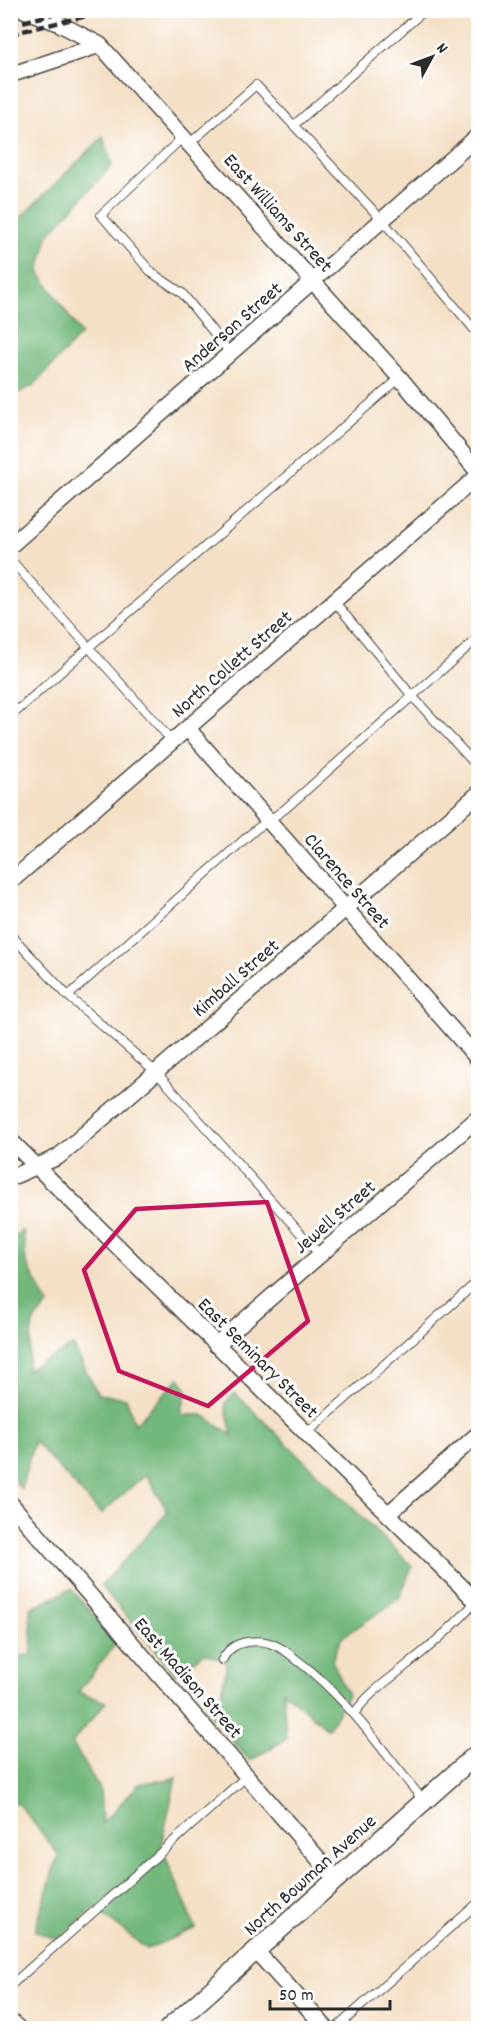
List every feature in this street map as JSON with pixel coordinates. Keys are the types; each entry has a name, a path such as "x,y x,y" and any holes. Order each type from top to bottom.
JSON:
{"street":[{"name":"East Williams Street","path":"24,10 58,23 100,45 400,378 478,474"},
{"path":"10,75 100,45"},
{"name":"Anderson Street","path":"10,546 313,283 478,136"},
{"name":"North Collett Street","path":"10,882 478,474"},
{"name":"Clarence Street","path":"188,729 478,1059"},
{"name":"Kimball Street","path":"10,1178 58,1157 478,794"},
{"name":"Jewell Street","path":"216,1345 478,1118"},
{"name":"East Seminary Street","path":"10,1140 478,1601"},
{"path":"388,1514 478,1434"},
{"name":"East Madison Street","path":"10,1503 336,1879"},
{"name":"North Bowman Avenue","path":"169,2028 478,1753"},
{"path":"256,1951 326,2028"},
{"path":"10,2021 18,2028"}],"lane":[{"path":"294,125 425,10"},
{"path":"231,354 182,293 152,273 101,215 187,140 256,85 383,221 478,334"},
{"path":"10,717 400,378"},
{"path":"10,559 173,742"},
{"path":"334,601 412,696 478,767"},
{"path":"68,996 267,820 285,809 478,638"},
{"path":"10,934 68,996 156,1073 320,1256"},
{"path":"306,1434 478,1281"},
{"path":"354,1714 363,1700 449,1629 478,1601"},
{"path":"222,1660 227,1650 255,1640 270,1643 287,1652 309,1669 354,1714 424,1802"},
{"path":"10,1986 247,1776"},
{"path":"336,2028 478,1903"}],"highlighted area":[{"path":"267,1202 308,1321 208,1406 119,1371 84,1270 136,1209"}],"green space":[{"path":"103,137 112,165 48,235 39,272 81,334 33,386 11,396 11,217 17,221"},
{"path":"23,1230 26,1262 48,1304 33,1323 27,1370 73,1346 98,1394 126,1398 135,1424 179,1378 187,1390 181,1415 203,1415 232,1435 225,1403 235,1393 412,1566 399,1599 341,1638 332,1660 348,1695 328,1729 283,1691 286,1739 250,1761 204,1708 222,1692 227,1662 205,1653 175,1674 101,1586 168,1512 146,1474 101,1514 34,1441 21,1489 11,1476 11,1238"},
{"path":"71,1589 117,1642 78,1692 106,1702 72,1743 100,1789 102,1823 139,1784 176,1778 161,1846 196,1928 147,1949 94,1908 58,1940 35,1931 58,1854 19,1804 11,1803 11,1658 32,1654 30,1608"}],"railway":[{"path":"10,25 70,10"},
{"path":"10,34 112,10"}]}
